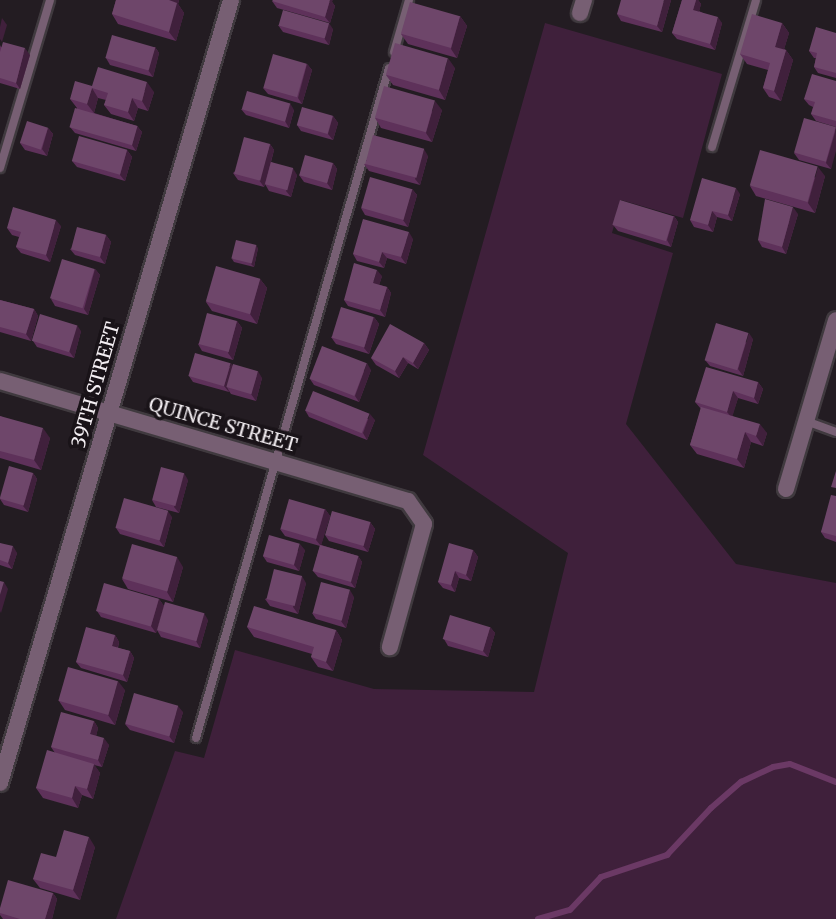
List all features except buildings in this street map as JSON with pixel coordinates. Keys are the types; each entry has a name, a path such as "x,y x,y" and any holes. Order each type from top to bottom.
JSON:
{"street":[{"name":"39TH STREET","path":"0,783 231,0"},
{"path":"786,489 836,320"},
{"name":"QUINCE STREET","path":"0,381 408,501 424,524 390,647"}],"lane":[{"path":"0,168 50,0"},
{"path":"196,738 409,0"},
{"path":"712,148 756,0"},
{"path":"806,421 836,432"}],"shaded area":[{"path":"545,23 722,74 683,218 621,200 612,233 673,253 626,424 736,564 836,583 836,919 116,919 175,751 204,758 235,650 374,689 534,692 568,553 423,455"}],"waterway":[{"path":"538,919 570,910 601,877 667,855 711,808 741,782 773,767 790,764 836,782"}]}
